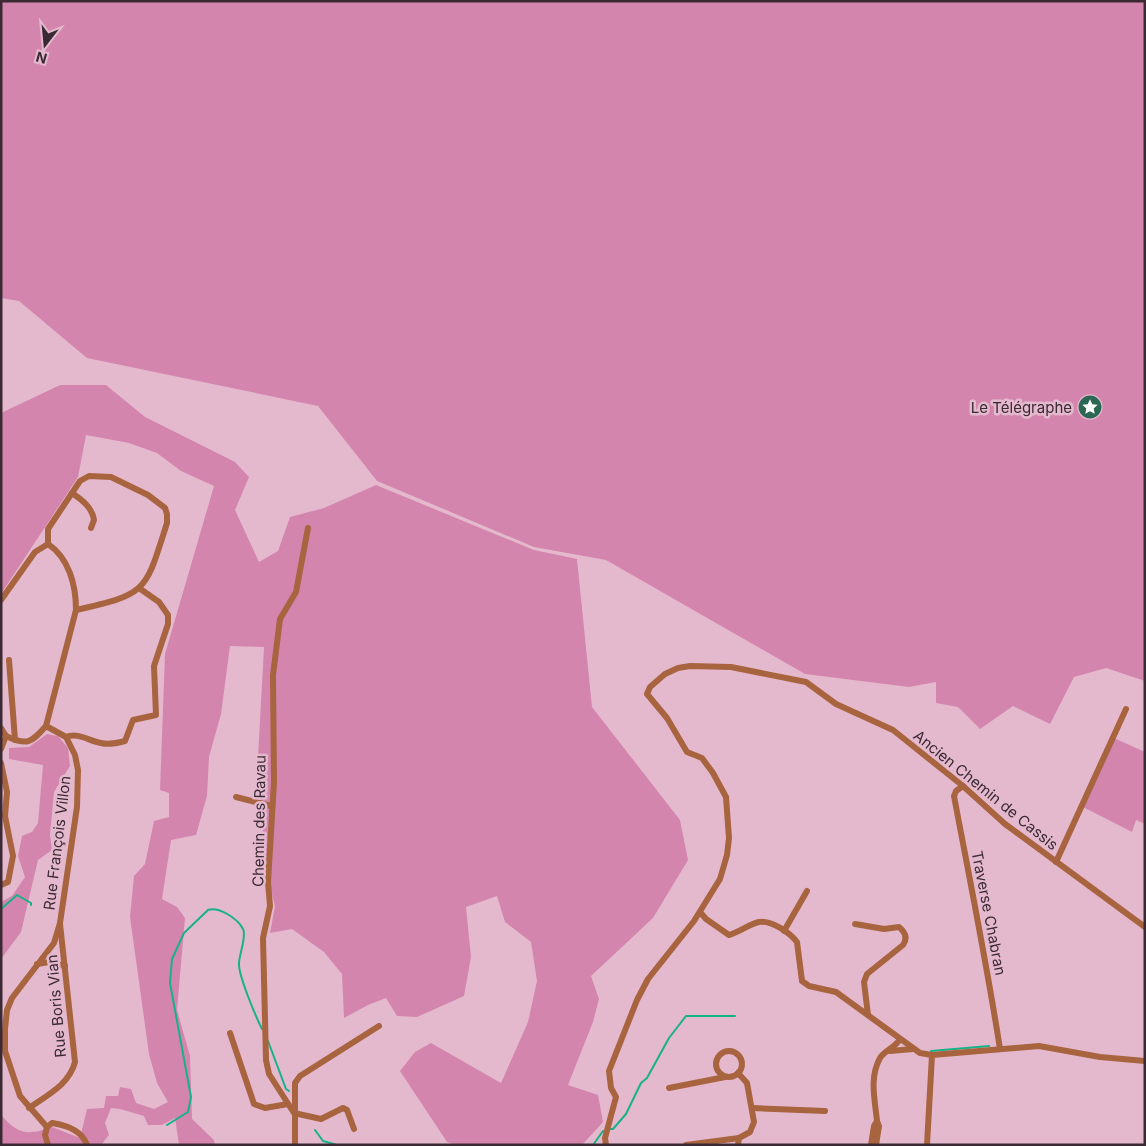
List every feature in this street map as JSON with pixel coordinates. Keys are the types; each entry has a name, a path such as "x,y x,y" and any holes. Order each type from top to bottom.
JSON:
{"street":[{"path":"1,728 6,736 14,740 26,742 34,740 46,726 76,610 76,598 64,558 48,544 48,529 80,481 89,476 100,475 110,477 148,495 165,508 168,514 164,532 153,567 139,588 119,600 76,610"},
{"path":"72,493 84,501 94,517 90,528"},
{"name":"Chemin des Ravau","path":"294,1113 269,1074 266,1060 263,938 270,906 268,882 271,859 271,806 274,782 273,675 280,619 296,592 308,528"},
{"path":"1,600 35,552 48,544"},
{"path":"46,726 66,737 76,735 102,744 113,744 125,741 133,720 156,715 154,666 168,624 168,615 158,602 139,588"},
{"path":"9,660 14,740"},
{"name":"Ancien Chemin de Cassis","path":"700,912 720,880 727,855 729,838 726,797 713,772 702,758 687,752 658,706 647,694 650,687 678,668 690,666 731,667 806,682 836,704 893,730 963,786 1005,824 1145,926"},
{"path":"1056,862 1126,709"},
{"path":"1,749 6,736"},
{"name":"Rue François Villon","path":"47,1127 20,1096 5,1051 5,1029 7,1010 12,998 36,964 54,943 60,923 77,807 78,770 75,755 66,737"},
{"path":"1,763 7,792 4,816 13,856 11,877 8,882 1,885"},
{"name":"Traverse Chabran","path":"963,786 956,790 954,796 978,928 988,970 1000,1049"},
{"path":"236,796 271,806"},
{"path":"784,931 807,891"},
{"path":"606,1145 605,1138 616,1097 611,1088 609,1071 637,1000 648,979 700,912 706,919 729,935 760,922 768,923 784,931 797,942 802,982 809,986 836,992 920,1053 932,1054 1039,1046 1100,1057 1145,1061"},
{"name":"Rue François Villon","path":"60,923 63,940"},
{"path":"855,924 884,929 899,927 905,934 906,941 867,974 864,982 868,1015"},
{"name":"Rue Boris Vian","path":"29,1108 67,1081 72,1074 74,1062 63,940"},
{"path":"36,964 49,962 65,966"},
{"path":"295,1145 293,1089 300,1076 380,1026"},
{"path":"230,1033 254,1104 265,1108 288,1104"},
{"path":"876,1145 879,1126 872,1078 881,1058 900,1039"},
{"path":"890,1051 913,1049"},
{"path":"669,1088 734,1076 738,1073 741,1060 735,1053 726,1052 716,1062 718,1071 725,1077"},
{"path":"927,1145 932,1054"},
{"path":"686,1145 739,1141 753,1128 752,1108 747,1083 738,1073"},
{"path":"294,1113 321,1118 343,1108 347,1110 354,1128"},
{"path":"752,1108 825,1112"},
{"path":"871,1145 874,1126 877,1121"},
{"path":"48,1145 45,1135 47,1127 56,1124 82,1135 87,1145"}],"shaded area":[{"path":"1,1 1145,1 1145,681 1106,668 1074,677 1050,724 1013,706 980,729 958,707 936,703 936,682 909,687 805,674 606,560 534,547 377,481 318,406 87,358 19,301 1,298"},
{"path":"60,385 106,385 145,417 235,462 249,477 235,510 259,562 278,551 290,517 324,508 376,485 534,550 577,559 592,707 680,820 688,860 653,918 591,976 599,999 593,1022 568,1085 598,1095 603,1122 582,1145 456,1145 447,1142 400,1071 415,1052 431,1043 501,1083 528,1022 537,981 531,942 505,922 497,896 466,907 471,957 464,996 417,1017 397,1016 386,998 344,1018 342,974 324,952 292,929 270,933 275,906 265,865 258,757 264,647 230,646 221,714 209,757 207,796 196,835 171,840 162,899 177,907 185,918 177,1010 190,1056 192,1119 214,1140 215,1145 179,1145 175,1118 162,1125 148,1125 144,1116 111,1108 105,1123 109,1135 101,1145 1,1145 1,1115 18,1130 24,1132 36,1132 52,1127 80,1138 87,1109 104,1108 106,1096 118,1096 120,1087 131,1089 136,1103 154,1109 168,1102 157,1083 149,1054 130,917 134,876 145,864 154,821 169,817 169,793 160,790 165,654 214,486 181,471 157,453 129,443 86,435 78,477 1,594 1,413"},
{"path":"47,734 58,736 68,748 70,766 54,792 50,835 52,850 38,860 21,932 1,959 1,902 12,896 25,877 18,856 22,836 32,832 38,823 43,765 9,759 9,748 29,747"},
{"path":"1114,738 1145,752 1145,824 1136,820 1132,832 1081,806"}],"waterway":[{"path":"1,909 17,895 31,903 31,905"},
{"path":"167,1125 188,1112 191,1097 170,983 172,959 184,933 208,910 212,909 228,914 243,929 244,936 239,969 262,1029"},
{"path":"610,1129 613,1129 626,1114 641,1083 647,1078 669,1038 686,1016 735,1016"},
{"path":"268,1041 286,1089 289,1091"},
{"path":"931,1051 989,1046"},
{"path":"315,1130 323,1141 337,1145"},
{"path":"593,1145 603,1131 605,1133"}],"place":[{"name":"Le Télégraphe","path":"1090,407"}]}
